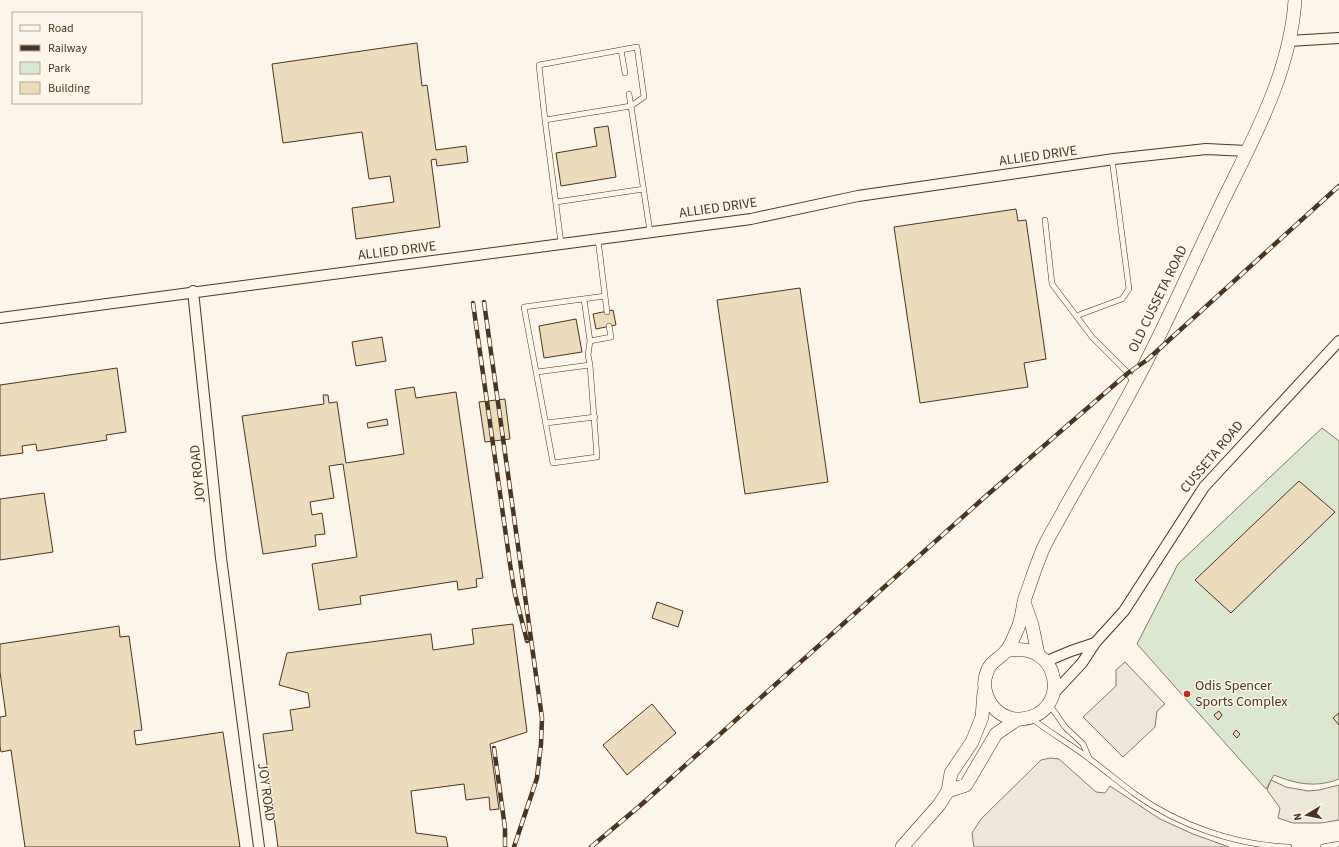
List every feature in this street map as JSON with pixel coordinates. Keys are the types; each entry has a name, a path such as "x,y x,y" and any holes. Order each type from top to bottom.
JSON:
{"street":[{"name":"OLD CUSSETA ROAD","path":"1006,651 1018,628 1024,602 1043,548 1135,384 1275,90 1293,23 1295,0"},
{"path":"1289,41 1339,38"},
{"name":"ALLIED DRIVE","path":"193,291 751,219 858,196 1112,159 1206,148 1247,151"},
{"path":"0,318 193,291"},
{"name":"JOY ROAD","path":"193,291 221,558 259,847"},
{"name":"CUSSETA ROAD","path":"948,791 966,785 996,734 1041,712 1051,698 1082,663 1095,643 1124,611 1204,487 1339,340"},
{"path":"1024,602 1042,658 1052,671 1055,682 1051,698"},
{"name":"CUSSETA ROAD","path":"1042,658 1095,643"},
{"path":"902,847 939,805 948,791 951,773 972,742 982,717 985,677 989,666 996,657 1006,651 1017,649 1028,650 1042,658"},
{"path":"985,689 989,701 996,710 1006,717 1024,719"}],"lane":[{"path":"545,120 631,106 644,97 637,47 539,65 545,120 561,244"},
{"path":"622,50 625,72"},
{"path":"629,94 650,232"},
{"path":"1076,316 1122,299 1129,289 1112,159"},
{"path":"556,202 644,189"},
{"path":"1045,220 1052,284 1092,337 1128,373 1135,384"},
{"path":"598,239 607,312"},
{"path":"584,299 590,341 588,355 595,417 597,457 553,463 524,307 605,296"},
{"path":"590,341 610,337 609,326"},
{"path":"537,372 590,365"},
{"path":"546,423 595,417"},
{"path":"1051,698 1065,726 1083,744 1090,759"},
{"path":"1024,719 1090,759 1136,795 1165,812 1210,833 1255,844 1289,847"},
{"path":"1323,847 1339,844"}],"green space":[{"path":"1322,428 1339,441 1339,779 1331,782 1306,784 1290,781 1274,775 1266,789 1137,644 1178,564"}],"shaded area":[{"path":"1125,662 1165,704 1157,711 1155,727 1123,757 1083,717 1116,686 1116,670"},
{"path":"1050,758 1059,759 1096,792 1105,793 1110,786 1160,819 1193,834 1229,847 974,847 972,833 981,819 1041,760"},
{"path":"1271,780 1286,787 1308,791 1339,785 1339,820 1321,823 1293,823 1278,818 1280,808 1267,790"}],"building":[{"path":"417,43 422,86 427,85 436,150 466,146 468,162 437,166 436,159 431,160 440,227 356,239 352,208 394,202 390,176 369,179 362,132 283,143 272,64"},
{"path":"608,126 616,177 561,186 556,153 597,146 594,128"},
{"path":"1016,209 1018,221 1026,220 1046,359 1024,363 1028,387 920,403 894,227"},
{"path":"800,288 828,482 745,494 717,300"},
{"path":"613,310 616,325 596,329 593,314"},
{"path":"576,319 582,352 544,358 539,326"},
{"path":"382,337 386,361 356,366 352,342"},
{"path":"117,368 126,432 106,435 107,440 37,451 36,444 22,446 23,453 0,456 0,385"},
{"path":"414,387 416,398 456,392 483,578 476,579 477,587 458,590 457,581 360,596 361,604 319,610 312,564 357,557 343,464 329,466 334,498 310,502 312,515 322,513 325,534 315,535 316,546 263,554 242,416 324,404 323,395 328,395 329,403 337,402 346,463 404,454 395,390"},
{"path":"505,399 510,439 485,442 479,402"},
{"path":"387,419 388,425 368,428 367,423"},
{"path":"1299,481 1335,512 1231,613 1195,580"},
{"path":"44,493 53,552 0,560 0,499"},
{"path":"657,602 683,611 678,627 652,618"},
{"path":"513,624 527,732 490,744 499,809 490,810 489,797 466,800 464,784 411,791 416,833 446,837 448,847 278,847 263,734 293,730 290,710 310,707 308,693 279,685 287,653 431,634 433,650 474,644 472,629"},
{"path":"119,626 120,637 129,636 142,730 134,731 136,745 223,732 240,847 25,847 11,750 1,752 0,746 0,717 6,716 0,672 0,644"},
{"path":"652,704 676,733 627,775 603,745"},
{"path":"1219,711 1222,715 1218,720 1214,715"},
{"path":"1339,713 1339,725 1333,718"},
{"path":"1236,730 1240,734 1237,738 1233,734"}],"railway":[{"path":"591,847 642,804 986,496 1128,373 1147,360 1339,186"},
{"path":"484,302 542,718 537,778 514,847"},
{"path":"473,303 510,564 515,594 527,641"},
{"path":"494,748 505,828 505,847"}],"place":[{"name":"Odis Spencer Sports Complex","path":"1187,694"}]}
